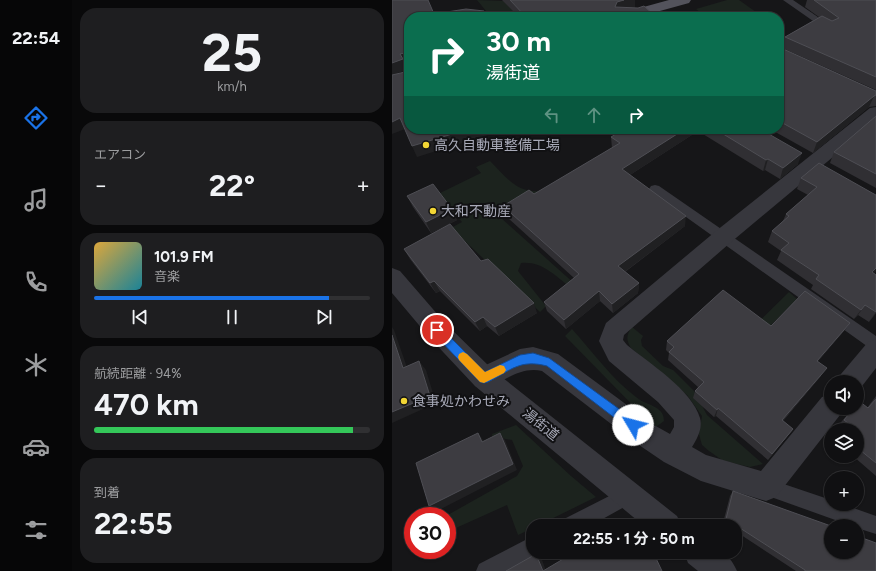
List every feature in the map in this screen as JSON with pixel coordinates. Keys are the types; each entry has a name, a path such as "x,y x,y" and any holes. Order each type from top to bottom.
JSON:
{"main road":[{"path":"641,12 684,0"}],"street":[{"path":"674,452 686,432 687,418 679,405 618,352 611,341 614,330 723,237 876,112"},
{"name":"湯街道","path":"392,277 437,330 484,378 658,519"},
{"path":"856,375 876,350"},
{"path":"484,378 520,360 533,358 549,362 645,434 674,452 701,467 766,487 824,415"},
{"path":"707,559 722,571"}],"lane":[{"path":"787,0 829,28"},
{"path":"654,189 876,344"},
{"path":"766,487 876,525"},
{"path":"584,519 629,495"},
{"path":"486,571 526,550"}],"shaded area":[{"path":"477,0 579,0 530,12 487,12"},
{"path":"727,0 739,0 756,12 700,12 696,9"},
{"path":"490,161 507,178 519,187 526,190 542,191 501,218 576,285 570,287 547,270 535,264 521,263 518,271 546,306 540,312 451,228 462,222 438,194 481,173 476,167"},
{"path":"789,292 797,299 769,327 723,357"},
{"path":"632,327 643,336 641,340 642,346 663,366 673,370 694,391 707,415 763,464 750,467 722,460 702,445 699,434 702,416 687,395 631,348 627,338"},
{"path":"572,329 610,373 627,390 640,400 654,406 661,412 664,421 656,427 650,423 565,336"},
{"path":"516,425 596,497 551,519 526,519 526,531 518,535 507,505 456,528 456,510 517,476 523,466 512,440 500,438 493,441 492,434"}],"building":[{"path":"392,0 428,0 433,12 404,12 404,53 400,54 403,59 392,63"},
{"path":"510,0 624,0 617,2 615,7 638,8 644,6 651,12 521,12"},
{"path":"814,0 876,0 876,77 785,37 822,16 832,21 839,18"},
{"path":"466,9 485,12 447,12"},
{"path":"784,49 876,91 876,95 817,142 784,124"},
{"path":"404,72 404,127 400,118 392,122 392,75"},
{"path":"876,116 876,174 834,152"},
{"path":"407,134 452,134 412,146"},
{"path":"616,134 677,134 622,169 686,216 618,266 639,283 612,304 599,291 564,320 544,302 579,274 503,206 529,190 534,194 620,143 611,137"},
{"path":"723,134 769,134 802,153 783,168 768,159 766,160"},
{"path":"819,163 876,195 876,268 872,272 876,275 876,312 865,305 861,310 816,279 819,275 781,250 789,243 772,231 789,216 786,214 817,187 801,178"},
{"path":"433,184 452,209 426,222 407,196"},
{"path":"450,224 481,261 488,259 534,303 495,327 483,317 475,322 434,281 430,283 404,249"},
{"path":"723,290 771,326 805,291 850,323 817,361 827,368 782,420 793,429 772,454 718,408 717,410 695,391 704,382 669,352 674,347 667,341"},
{"path":"392,335 403,368 419,361 430,396 392,412"},
{"path":"876,399 876,463 864,453 864,423 848,423 844,420 848,415 864,415 864,405 868,408"},
{"path":"478,433 482,442 500,433 513,464 429,506 416,463"},
{"path":"733,491 824,524 824,559 864,559 864,539 876,543 876,571 805,571 742,529 742,519 726,519"},
{"path":"527,559 538,559 543,571 506,571"},
{"path":"563,559 656,559 662,571 543,571"}],"slow traffic":[{"path":"463,357 484,378 500,370"}],"place":[{"name":"高久自動車整備工場","path":"426,145"},
{"name":"大和不動産","path":"433,211"},
{"name":"食事処かわせみ","path":"404,401"}],"route":[{"path":"437,330 484,378 520,360 533,358 549,362 633,425"}]}
